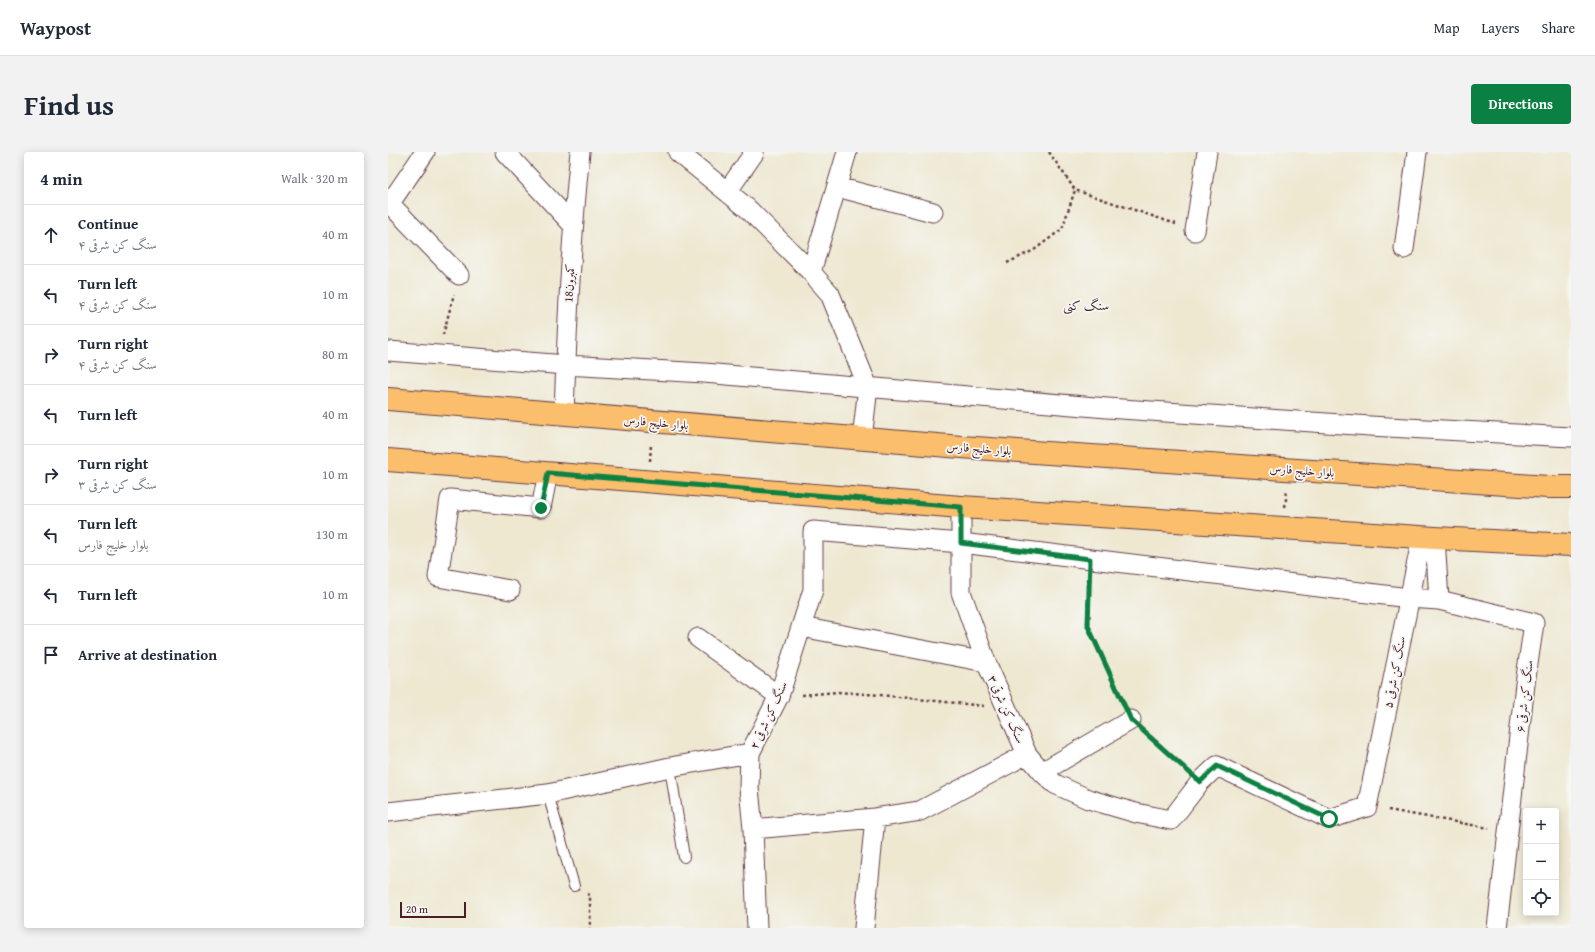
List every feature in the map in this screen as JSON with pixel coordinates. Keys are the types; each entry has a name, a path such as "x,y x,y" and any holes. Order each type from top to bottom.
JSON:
{"main road":[{"name":"بلوار خلیج فارس","path":"388,399 969,448 1571,487"},
{"path":"388,460 961,507 1428,538 1571,545"}],"street":[{"path":"425,152 389,204 459,275"},
{"path":"505,152 573,225"},
{"name":"کمبرون18","path":"564,414 573,225 580,152"},
{"path":"678,152 747,208 811,272 830,294 868,386 862,439"},
{"path":"811,272 847,152"},
{"path":"1195,230 1207,152"},
{"path":"1404,249 1417,152"},
{"path":"727,192 754,153"},
{"path":"837,187 933,212"},
{"path":"388,351 868,386 1107,408 1571,437"},
{"path":"510,590 438,577 450,499 541,508 548,473"},
{"name":"سنگ کن شرقی ۳","path":"961,507 961,592 986,662 1027,754 1042,772 1055,784 1088,799 1136,813 1171,820 1200,782"},
{"name":"سنگ کن شرقی ۲","path":"757,928 753,829 749,788 750,753 779,696 813,590 813,531 961,543"},
{"path":"961,543 1409,598 1439,600 1428,538"},
{"name":"سنگ کن شرقی ۵","path":"1367,807 1409,598 1428,538"},
{"name":"سنگ کن شرقی ۶","path":"1439,600 1534,623 1525,684 1497,928"},
{"path":"802,627 986,662"},
{"path":"698,638 779,696"},
{"path":"1042,772 1131,720"},
{"path":"388,812 548,794 670,767 750,753"},
{"path":"753,829 875,818 920,811 1027,754"},
{"path":"1200,782 1217,766 1329,819 1367,807"},
{"path":"864,928 875,818"}],"lane":[{"path":"670,767 684,857"},
{"path":"548,794 574,886"}],"path":[{"path":"1049,152 1075,190 1195,230"},
{"path":"1007,263 1034,250 1062,229 1075,190"},
{"path":"438,355 459,275"},
{"path":"1090,559 1088,626 1131,720 1200,782"},
{"path":"779,696 838,692 1008,709"},
{"path":"1367,807 1509,831"},
{"path":"574,886 590,895 590,928"}],"district":[{"name":"سنگ کنی","path":"1086,305"}],"route":[{"path":"541,508 548,473 961,507 961,543 1090,559 1088,626 1131,720 1200,782 1217,766 1329,819"}]}
